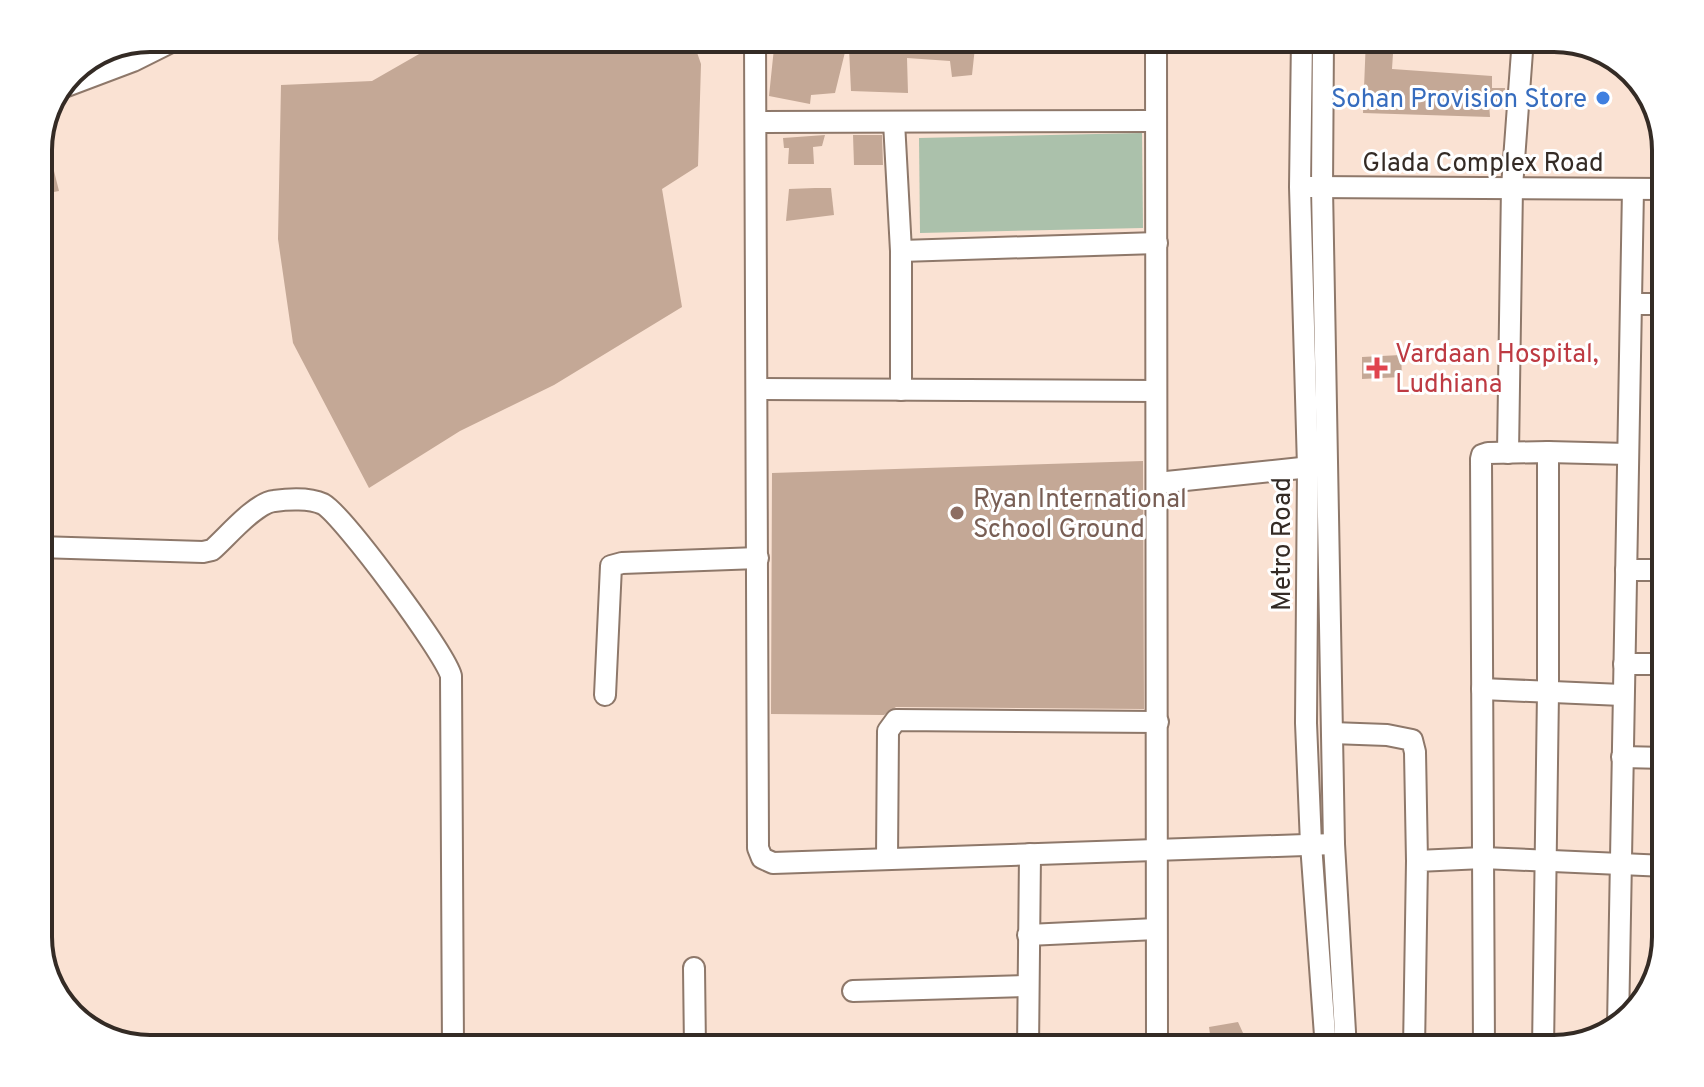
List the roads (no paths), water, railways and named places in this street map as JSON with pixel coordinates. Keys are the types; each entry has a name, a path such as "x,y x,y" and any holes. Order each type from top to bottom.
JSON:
{"street":[{"path":"94,70 133,61 151,52"},
{"path":"756,52 760,854 767,862 773,863 1334,844"},
{"path":"1156,52 1157,1035"},
{"name":"Metro Road","path":"1302,52 1300,187 1318,466 1345,1035"},
{"name":"Metro Road","path":"1323,52 1318,466 1306,723 1325,1035"},
{"path":"1508,453 1512,187 1522,52"},
{"path":"758,122 1156,121"},
{"path":"894,122 901,251 901,390"},
{"name":"Glada Complex Road","path":"1300,187 1652,189"},
{"path":"1618,1012 1633,189"},
{"path":"901,251 1157,243"},
{"path":"1631,304 1652,304"},
{"path":"758,389 1156,391"},
{"path":"1543,1035 1548,452"},
{"path":"1484,1035 1481,459 1488,453 1628,454"},
{"path":"1157,483 1318,466"},
{"path":"52,547 203,552 212,550 259,507 270,501 313,501 334,513 393,587 444,659 451,676 453,1035"},
{"path":"605,695 611,566 758,558"},
{"path":"1626,570 1652,570"},
{"path":"1624,664 1652,664"},
{"path":"1482,689 1622,695"},
{"path":"887,859 888,731 896,720 1158,722"},
{"path":"1332,733 1397,736 1412,740 1415,752 1417,861 1414,1035"},
{"path":"1622,757 1652,758"},
{"path":"1028,1035 1030,854"},
{"path":"1417,861 1483,858 1652,865"},
{"path":"1028,935 1156,929"},
{"path":"694,968 695,1035"},
{"path":"853,991 1027,986"}],"place":[{"name":"Sohan Provision Store","path":"1603,98"},
{"name":"Vardaan Hospital, Ludhiana","path":"1377,368"},
{"name":"Ryan International School Ground","path":"957,513"}]}
